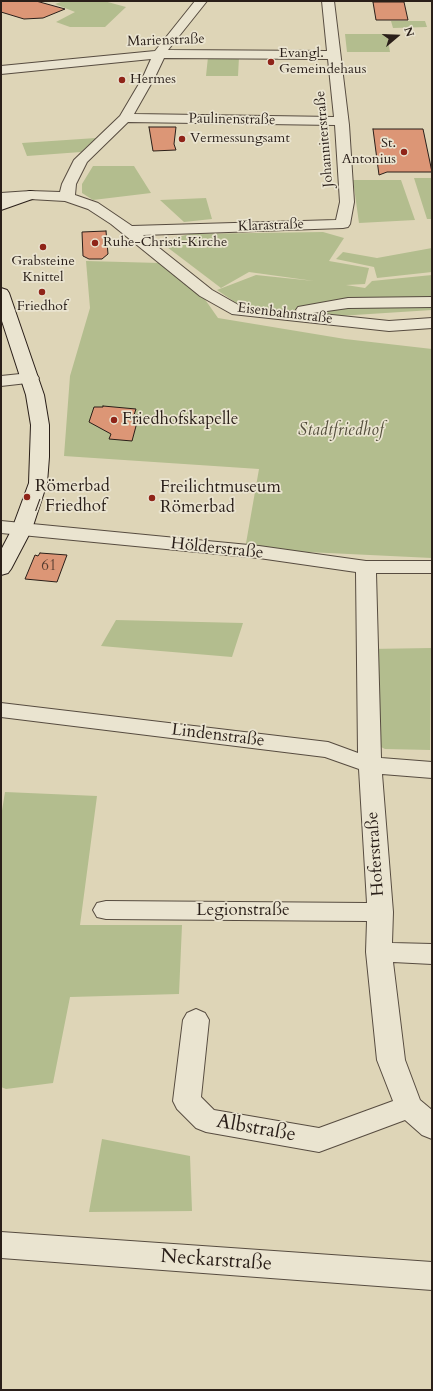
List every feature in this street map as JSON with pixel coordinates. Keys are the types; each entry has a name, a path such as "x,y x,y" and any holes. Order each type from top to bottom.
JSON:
{"street":[{"path":"67,198 69,184 81,160 125,118 149,77 159,54 201,1"},
{"name":"Johanniterstraße","path":"328,1 340,121 342,126 347,202"},
{"name":"Marienstraße","path":"1,70 159,54 333,55"},
{"name":"Paulinenstraße","path":"125,118 340,121"},
{"path":"1,206 8,202 30,195"},
{"name":"Eisenbahnstraße","path":"1,198 30,195 67,198 93,206 128,231 206,293 238,311 389,326 409,331 432,333"},
{"name":"Klarastraße","path":"128,231 344,224 347,202"},
{"path":"1,294 30,378 40,425 38,483 22,529 1,570"},
{"path":"270,315 348,303 432,302"},
{"name":"Eisenbahnstraße","path":"389,326 432,323"},
{"path":"1,381 30,378"},
{"name":"Hölderstraße","path":"1,527 259,552 366,567 432,567"},
{"name":"Hoferstraße","path":"366,567 370,766 380,912 379,952 391,1060 409,1107 432,1127"},
{"name":"Lindenstraße","path":"1,710 328,750 370,766 432,770"},
{"name":"Legionstraße","path":"106,910 380,912"},
{"path":"379,952 432,954"},
{"name":"Albstraße","path":"196,1020 187,1101 206,1120 319,1140 409,1107"},
{"name":"Neckarstraße","path":"1,1245 432,1276"}],"green space":[{"path":"64,1 104,1 126,7 105,27 70,27 56,22 75,12 55,4"},
{"path":"391,21 425,21 427,27 393,28"},
{"path":"345,34 387,34 390,52 347,52"},
{"path":"208,57 239,57 238,76 206,76"},
{"path":"96,138 81,152 27,156 22,143"},
{"path":"93,166 134,166 151,193 93,200 82,193 82,184"},
{"path":"414,178 432,178 432,219 427,219"},
{"path":"353,180 401,180 415,220 359,223"},
{"path":"206,198 212,219 184,222 160,200"},
{"path":"323,232 344,238 329,261 369,268 365,284 346,285 365,288 372,281 432,275 432,310 323,317 245,309 217,290 256,275 314,281 249,272 221,288 167,247 164,241 189,234"},
{"path":"432,248 432,272 377,278 374,267 336,259 343,252 377,258"},
{"name":"Stadtfriedhof","path":"86,261 160,263 204,298 218,318 345,339 432,349 432,558 245,549 259,469 64,456 70,376 90,308"},
{"path":"116,620 243,623 232,657 101,646"},
{"path":"431,648 430,750 385,749 373,743 369,649"},
{"path":"5,792 97,796 80,925 182,925 179,994 70,997 53,1083 6,1089 1,1087 1,817"},
{"path":"102,1139 190,1156 192,1211 89,1212"}],"building":[{"path":"1,1 36,1 65,9 43,18 24,19 1,12"},
{"path":"373,2 404,2 408,20 376,20"},
{"path":"149,127 176,127 174,144 176,150 153,151"},
{"name":"St. Antonius","path":"373,129 423,129 432,172 387,172 379,175"},
{"name":"Ruhe-Christi-Kirche","path":"106,231 108,254 102,259 89,259 83,256 82,232"},
{"name":"Friedhofskapelle","path":"103,406 136,409 134,415 139,415 132,441 109,439 111,434 89,422 94,407"},
{"path":"40,553 67,555 57,582 25,579 35,555 38,556"}],"place":[{"name":"Evangl. Gemeindehaus","path":"271,62"},
{"name":"Hermes","path":"122,80"},
{"name":"Vermessungsamt","path":"182,139"},
{"name":"St. Antonius","path":"404,152"},
{"name":"Ruhe-Christi-Kirche","path":"95,243"},
{"name":"Grabsteine Knittel","path":"43,247"},
{"name":"Friedhof","path":"42,292"},
{"name":"Friedhofskapelle","path":"114,420"},
{"name":"Römerbad / Friedhof","path":"27,497"},
{"name":"Freilichtmuseum Römerbad","path":"152,498"}]}
